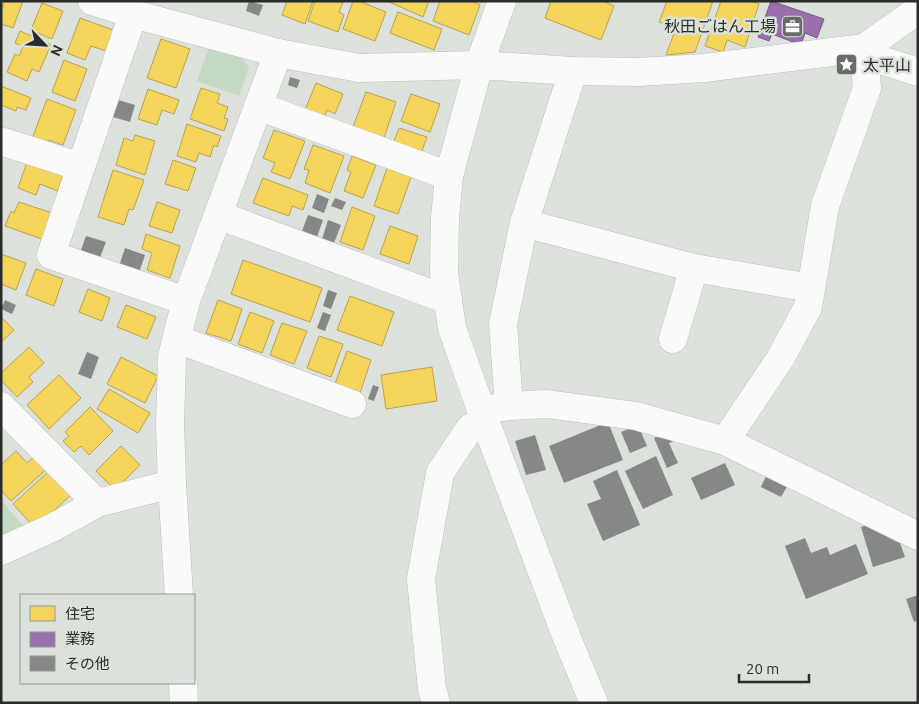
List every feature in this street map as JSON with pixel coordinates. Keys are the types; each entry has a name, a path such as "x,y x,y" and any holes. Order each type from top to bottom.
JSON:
{"street":[{"path":"92,1 278,53 360,68 479,65 573,71 639,72 704,68 864,52 918,72"},
{"path":"502,1 479,65 449,176 445,218 444,273 452,328 483,416 567,638 594,703"},
{"path":"864,52 918,10"},
{"path":"133,14 51,256 186,301"},
{"path":"725,441 780,359 808,307 825,206 867,88 864,52"},
{"path":"179,594 170,424 172,357 186,301 278,53"},
{"path":"509,406 503,324 524,223 573,71"},
{"path":"258,106 449,176"},
{"path":"4,142 81,167"},
{"path":"218,215 448,300"},
{"path":"524,223 694,268 811,288"},
{"path":"674,338 694,268"},
{"path":"176,339 352,404"},
{"path":"436,703 432,689 421,579 440,473 470,428 483,416 509,406 547,404 636,416 725,441 918,536"},
{"path":"1,406 98,503"},
{"path":"1,552 54,528 98,503 172,484"},
{"path":"183,684 184,703"}],"green space":[{"path":"209,47 242,58 249,68 239,96 197,81"},
{"path":"1,500 25,528 1,539"}],"building: 住宅":[{"path":"5,1 23,1 13,28 1,24 1,11"},
{"path":"287,1 313,1 305,24 282,15"},
{"path":"315,1 343,2 339,12 344,15 338,32 308,21"},
{"path":"353,1 359,1 386,12 375,41 343,29"},
{"path":"387,1 429,1 423,17"},
{"path":"440,1 474,1 480,5 469,35 433,21"},
{"path":"551,1 603,1 614,6 601,40 545,18"},
{"path":"667,1 713,1 695,52 666,55 676,28 659,22"},
{"path":"721,1 750,1 759,4 745,47 727,40 723,52 705,46"},
{"path":"42,3 63,11 52,39 31,30"},
{"path":"398,12 442,29 434,50 390,33"},
{"path":"80,18 113,30 106,51 91,46 85,60 67,53"},
{"path":"20,31 51,45 39,72 32,69 27,81 7,72 15,54 19,56 23,47 15,43"},
{"path":"161,39 190,49 176,88 147,78"},
{"path":"64,60 87,69 75,101 52,92"},
{"path":"316,83 343,94 335,114 327,110 322,122 303,115"},
{"path":"1,86 31,98 26,110 17,107 16,111 1,105"},
{"path":"201,88 220,94 217,103 228,107 224,118 228,119 224,131 190,119"},
{"path":"148,89 179,100 174,114 162,110 157,125 138,119"},
{"path":"366,92 396,102 384,138 353,127"},
{"path":"411,94 440,104 430,132 401,121"},
{"path":"47,99 76,110 63,145 49,140 47,144 32,139"},
{"path":"187,124 221,136 217,147 214,145 210,157 199,153 196,162 177,156"},
{"path":"399,128 427,137 422,151 412,148 410,155 391,149"},
{"path":"274,130 305,141 290,179 271,172 275,163 263,158"},
{"path":"135,135 155,141 145,175 116,165 124,138 133,141"},
{"path":"313,145 344,156 330,193 305,183 309,170 304,169"},
{"path":"352,156 376,165 363,198 344,191 351,172 347,170"},
{"path":"28,159 64,172 58,191 40,184 36,195 18,188"},
{"path":"173,160 196,168 188,191 165,184"},
{"path":"387,168 411,177 398,214 374,206"},
{"path":"113,170 144,180 133,210 129,209 124,225 98,217"},
{"path":"263,178 308,195 303,210 292,206 289,216 253,203"},
{"path":"19,202 52,213 42,239 5,226 11,211 14,213"},
{"path":"157,202 180,210 172,233 149,226"},
{"path":"352,207 375,216 363,250 340,242"},
{"path":"390,226 418,236 409,264 380,254"},
{"path":"146,234 180,246 170,278 147,270 152,253 142,249"},
{"path":"1,254 26,263 16,290 1,284"},
{"path":"243,260 322,288 310,322 231,294"},
{"path":"36,269 63,279 54,306 26,295"},
{"path":"88,289 110,298 102,321 79,312"},
{"path":"350,296 394,312 382,346 337,330"},
{"path":"218,300 242,309 231,341 206,333"},
{"path":"126,305 156,317 147,339 117,327"},
{"path":"250,312 274,321 262,353 238,344"},
{"path":"1,317 14,330 1,342"},
{"path":"282,323 307,331 294,364 270,355"},
{"path":"319,336 343,344 331,377 307,368"},
{"path":"29,347 44,363 29,377 33,382 17,397 1,380 1,373"},
{"path":"347,351 371,360 360,393 335,384"},
{"path":"121,357 158,376 145,403 107,384"},
{"path":"432,367 437,401 386,409 381,375"},
{"path":"59,375 81,398 49,429 27,405"},
{"path":"109,389 150,413 138,433 97,409"},
{"path":"90,407 113,431 89,455 81,446 74,452 63,441 69,436 65,432"},
{"path":"121,446 140,465 115,490 96,471"},
{"path":"16,451 27,463 37,454 49,467 11,501 1,490 1,465"},
{"path":"49,471 71,495 35,528 13,504"}],"building: 業務":[{"name":"秋田ごはん工場","path":"771,1 824,19 817,38 805,33 801,45 772,34 769,41 758,37"}],"building: その他":[{"path":"249,1 263,5 259,16 246,11"},
{"path":"290,77 300,80 297,88 288,85"},
{"path":"118,100 135,105 130,122 113,117"},
{"path":"317,194 329,199 324,213 312,208"},
{"path":"335,198 346,202 342,210 331,206"},
{"path":"308,215 323,220 317,237 302,231"},
{"path":"328,220 341,225 334,243 322,239"},
{"path":"86,236 106,242 99,260 80,253"},
{"path":"125,248 145,255 139,273 119,266"},
{"path":"328,290 337,293 331,309 323,306"},
{"path":"5,300 16,305 12,314 1,309"},
{"path":"323,312 331,315 325,331 317,328"},
{"path":"87,352 99,357 91,379 78,374"},
{"path":"373,385 379,387 374,401 368,399"},
{"path":"608,422 623,460 564,483 549,446"},
{"path":"638,425 647,446 630,453 621,432"},
{"path":"664,434 677,440 669,443 678,463 667,468 654,438"},
{"path":"535,435 546,470 526,475 515,441"},
{"path":"656,456 673,495 643,509 625,471"},
{"path":"725,463 735,485 701,500 691,478"},
{"path":"617,470 640,525 603,541 587,504 601,499 593,481"},
{"path":"767,474 788,485 781,497 761,487"},
{"path":"867,525 900,543 905,557 873,567 861,527"},
{"path":"805,538 811,553 827,547 830,555 856,544 868,574 806,599 785,546"},
{"path":"918,595 918,620 914,622 906,599"}],"place":[{"name":"秋田ごはん工場","path":"792,26"},
{"name":"太平山","path":"847,65"}]}
